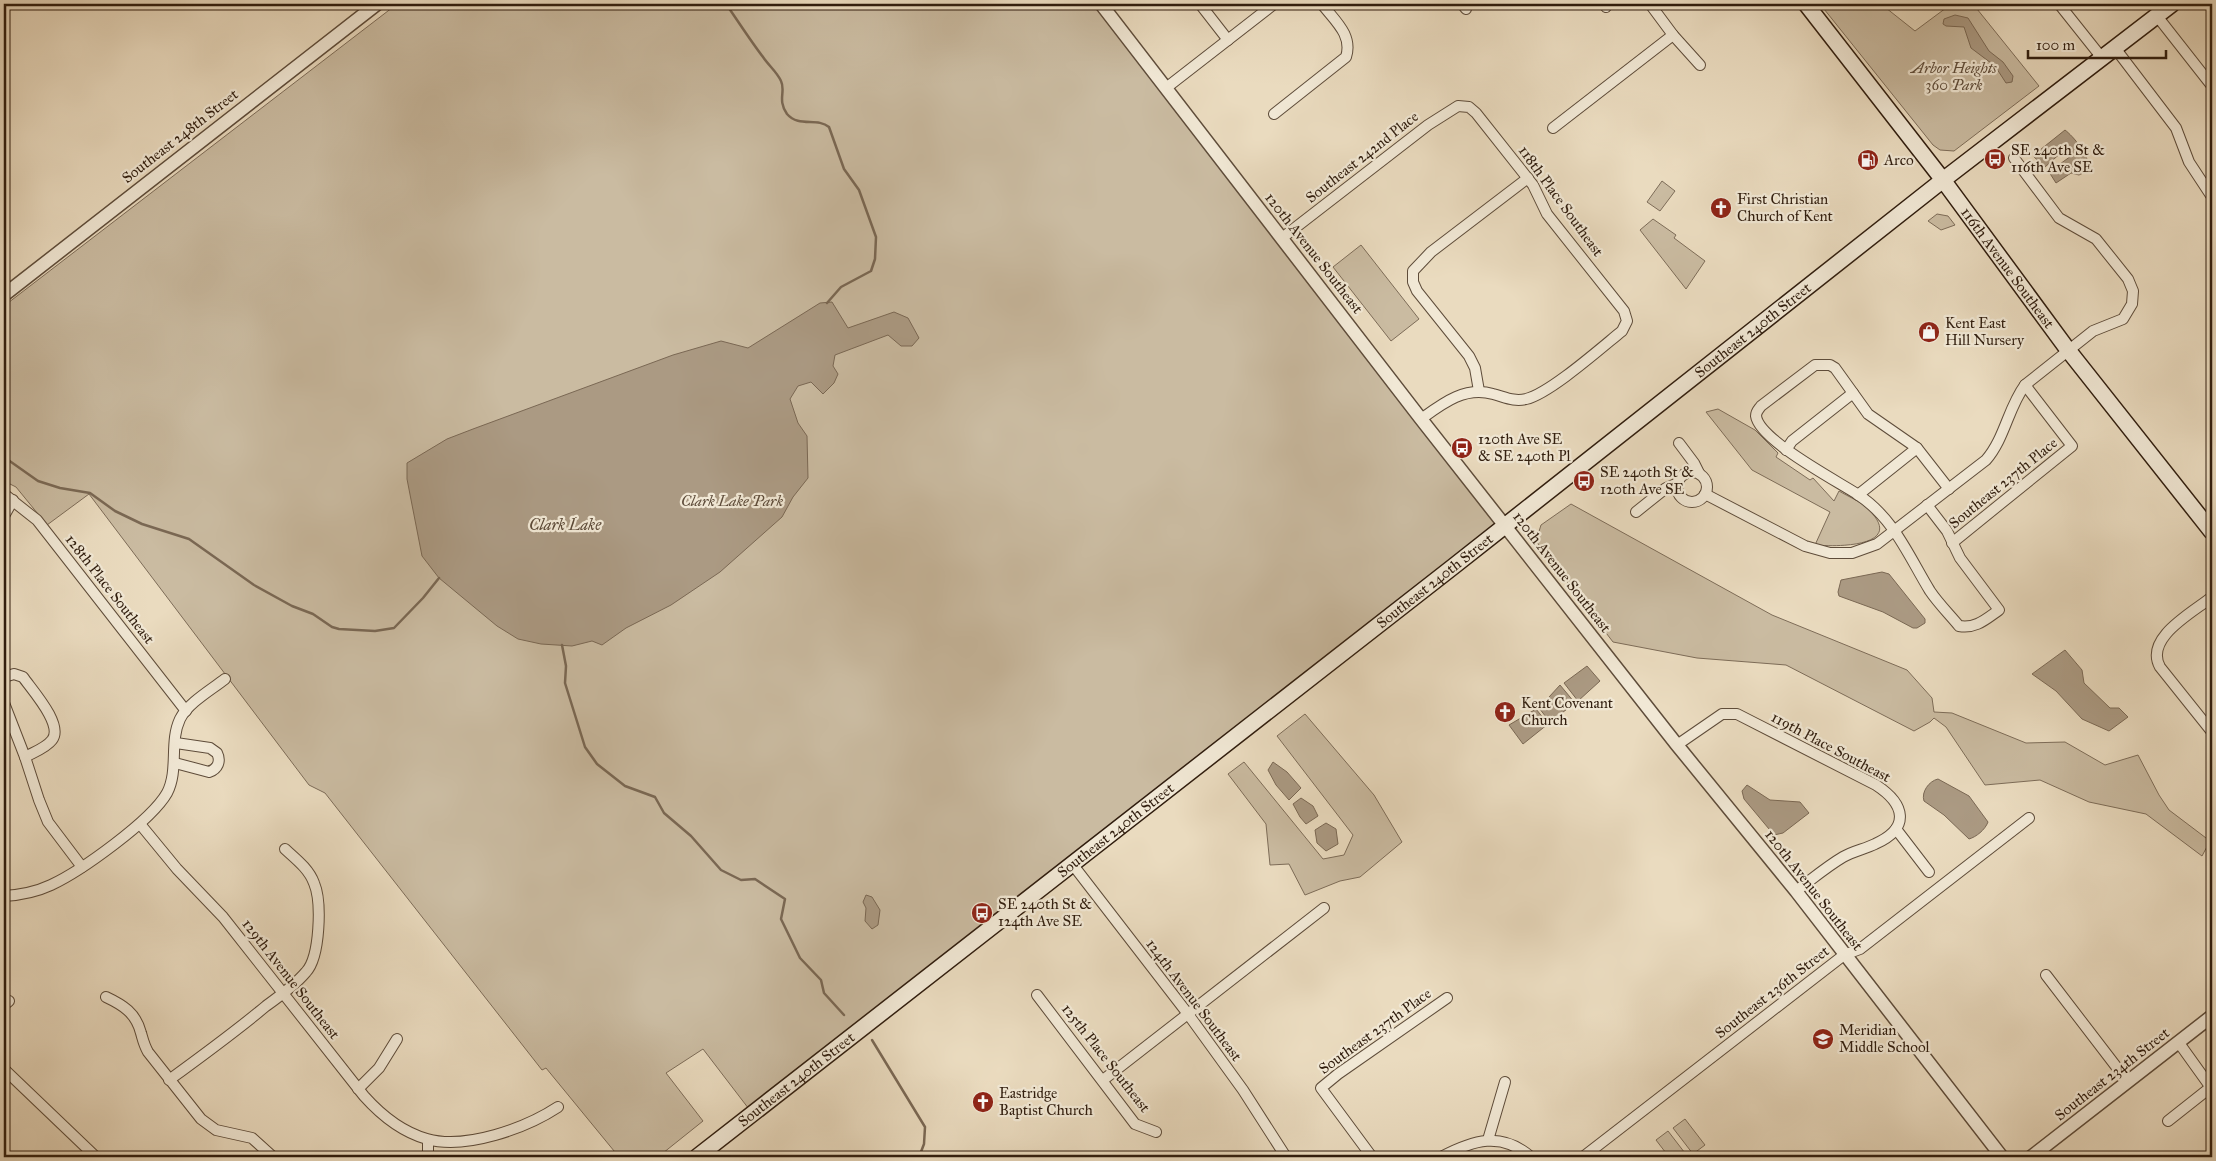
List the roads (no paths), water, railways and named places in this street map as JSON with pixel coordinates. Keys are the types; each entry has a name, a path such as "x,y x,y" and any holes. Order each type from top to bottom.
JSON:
{"main road":[{"name":"116th Avenue Southeast","path":"1806,4 1943,180 2068,350 2212,532"},
{"name":"Southeast 240th Street","path":"697,1157 1073,865 1943,180 2172,4"}],"street":[{"name":"Southeast 248th Street","path":"4,295 378,4"},
{"name":"120th Avenue Southeast","path":"1101,4 1421,419 1677,745 1796,891 2002,1157"},
{"path":"1200,4 1228,40"},
{"path":"1166,88 1274,4"},
{"path":"1274,114 1346,57 1348,49 1347,37 1322,4"},
{"path":"1650,4 1673,35 1700,65"},
{"path":"2060,4 2102,58"},
{"path":"2157,16 2212,86"},
{"path":"1553,128 1673,35"},
{"path":"2115,48 2176,128 2189,162 2212,197"},
{"name":"Southeast 242nd Place","path":"1282,238 1450,108 1462,106"},
{"name":"118th Place Southeast","path":"1462,106 1468,107 1476,113 1528,178 1539,194 1548,214 1624,311 1627,322 1622,331 1539,395 1517,401 1479,391"},
{"path":"1706,494 1805,546 1830,553 1852,553 1863,550 1876,544 1986,460 1994,451 2018,394 2025,385 2093,331 2123,319 2132,304 2133,291 2128,279 2096,239 2059,218 2014,158"},
{"path":"1421,419 1448,400 1467,392 1479,391 1475,368 1469,356 1416,291 1412,276 1415,267 1430,252 1528,178"},
{"path":"1927,505 1947,532 1960,558 1999,610 1976,626 1969,628 1959,626 1931,592 1895,530 1878,509 1786,450 1762,427 1756,416 1761,406 1815,365 1824,364 1835,368 1868,414 1917,448 1949,489"},
{"name":"Southeast 237th Place","path":"1952,543 2072,446 2025,385"},
{"path":"1786,450 1792,440 1853,393"},
{"path":"1678,483 1681,497 1689,501 1699,500 1706,494 1706,480 1698,473 1694,463 1679,443"},
{"path":"1858,495 1917,448"},
{"path":"1636,512 1666,488 1678,483 1686,474 1698,473"},
{"name":"128th Place Southeast","path":"4,494 37,520 186,710"},
{"path":"4,516 13,500"},
{"path":"2212,597 2165,634 2158,644 2156,656 2160,667 2212,732"},
{"path":"4,677 14,674 23,677 48,712 54,725 55,734 51,741 26,757"},
{"path":"4,896 23,895 52,884 82,867 140,824 156,809 171,784 175,763 177,728 186,710 225,679"},
{"path":"4,703 26,757 48,822 82,867"},
{"name":"119th Place Southeast","path":"1677,745 1722,714 1737,714 1884,790 1893,798 1901,811 1900,821 1896,829"},
{"path":"175,763 209,772 216,768 219,761 217,753 210,748 176,743"},
{"name":"Southeast 236th Street","path":"1583,1157 1844,955 1860,949 2029,818"},
{"name":"129th Avenue Southeast","path":"140,824 177,869 223,917 358,1089 386,1117 428,1140"},
{"path":"1796,891 1844,856 1876,844 1896,829 1929,872"},
{"path":"169,1080 283,993 307,972 316,951 317,892 310,874 285,849"},
{"name":"124th Avenue Southeast","path":"1073,865 1188,1014 1243,1090 1286,1157"},
{"path":"1103,1080 1324,908"},
{"path":"2046,975 2128,1082"},
{"name":"125th Place Southeast","path":"1037,994 1135,1124 1156,1132"},
{"path":"106,997 124,1006 132,1014 137,1021 145,1047 194,1111 209,1126 222,1132 252,1138 272,1157"},
{"name":"Southeast 237th Place","path":"1372,1157 1321,1088 1338,1074 1447,998"},
{"name":"Southeast 234th Street","path":"2031,1157 2212,1016"},
{"path":"358,1089 379,1068 397,1039"},
{"path":"2168,1121 2211,1088 2179,1043"},
{"path":"4,1069 96,1157"},
{"path":"1488,1140 1505,1082"},
{"path":"428,1157 428,1140 466,1141 488,1136 535,1121 558,1107"},
{"path":"1441,1157 1460,1147 1488,1140 1512,1144 1532,1157"}],"water":[{"path":"1955,15 1968,18 1989,51 2003,62 2013,76 2012,82 2006,83 1995,66 1971,48 1964,27 1946,26 1943,24 1944,19"},
{"path":"2065,130 2084,152 2088,168 2079,175 2071,173 2056,183 2049,172 2071,156 2063,151 2045,167 2034,157 2035,154"},
{"name":"Clark Lake","path":"832,302 848,328 894,312 908,318 919,338 912,346 901,346 888,335 835,355 833,366 838,374 834,383 823,394 811,382 798,386 790,399 798,423 807,436 808,478 793,497 782,517 720,572 671,605 626,628 602,645 592,641 572,646 541,644 518,639 497,626 439,578 422,556 407,479 407,463 447,439 673,355 721,341 748,348 820,303"},
{"path":"1882,572 1889,574 1925,619 1925,623 1917,628 1913,628 1883,612 1839,596 1841,580"},
{"path":"2065,650 2082,670 2084,683 2110,708 2119,708 2128,717 2109,731 2082,719 2056,691 2032,674"},
{"path":"1587,666 1600,681 1578,701 1564,683"},
{"path":"1560,685 1575,703 1550,722 1539,708"},
{"path":"1536,709 1548,724 1523,744 1509,725"},
{"path":"1273,762 1287,772 1301,788 1289,800 1276,785 1268,770"},
{"path":"1938,779 1969,796 1988,822 1985,828 1977,835 1969,839 1944,815 1924,801 1926,787"},
{"path":"1747,785 1770,800 1800,802 1809,813 1783,833 1774,835 1744,799 1742,791"},
{"path":"1301,798 1313,806 1318,816 1306,824 1293,804"},
{"path":"1326,823 1336,829 1338,844 1326,851 1317,843 1315,830"},
{"path":"866,895 872,897 880,910 878,925 872,929 865,921 866,908 863,902"}],"waterway":[{"path":"726,4 779,78 783,88 782,100 787,114 797,121 819,123 829,127 844,169 859,190 876,237 875,259 871,271 841,287 827,303"},
{"path":"4,457 38,481 60,488 90,493 115,511 142,524 189,539 254,585 339,629 375,631 394,628 439,578"},
{"path":"562,645 566,666 565,683 585,747 597,764 625,786 655,797 664,813 691,836 721,870 741,880 755,879 785,899 781,919 800,958 821,980 824,993 844,1015"},
{"path":"872,1040 925,1127 924,1144 919,1157"}],"place":[{"name":"SE 240th St & 116th Ave SE","path":"1995,159"},
{"name":"Arco","path":"1868,160"},
{"name":"First Christian Church of Kent","path":"1721,208"},
{"name":"Kent East Hill Nursery","path":"1929,332"},
{"name":"120th Ave SE & SE 240th Pl","path":"1462,448"},
{"name":"SE 240th St & 120th Ave SE","path":"1584,481"},
{"name":"Kent Covenant Church","path":"1505,712"},
{"name":"SE 240th St & 124th Ave SE","path":"982,913"},
{"name":"Meridian Middle School","path":"1823,1039"},
{"name":"Eastridge Baptist Church","path":"983,1102"}],"park label":[{"name":"Arbor Heights 360 Park","path":"1954,76"},
{"name":"Clark Lake Park","path":"732,501"}]}
